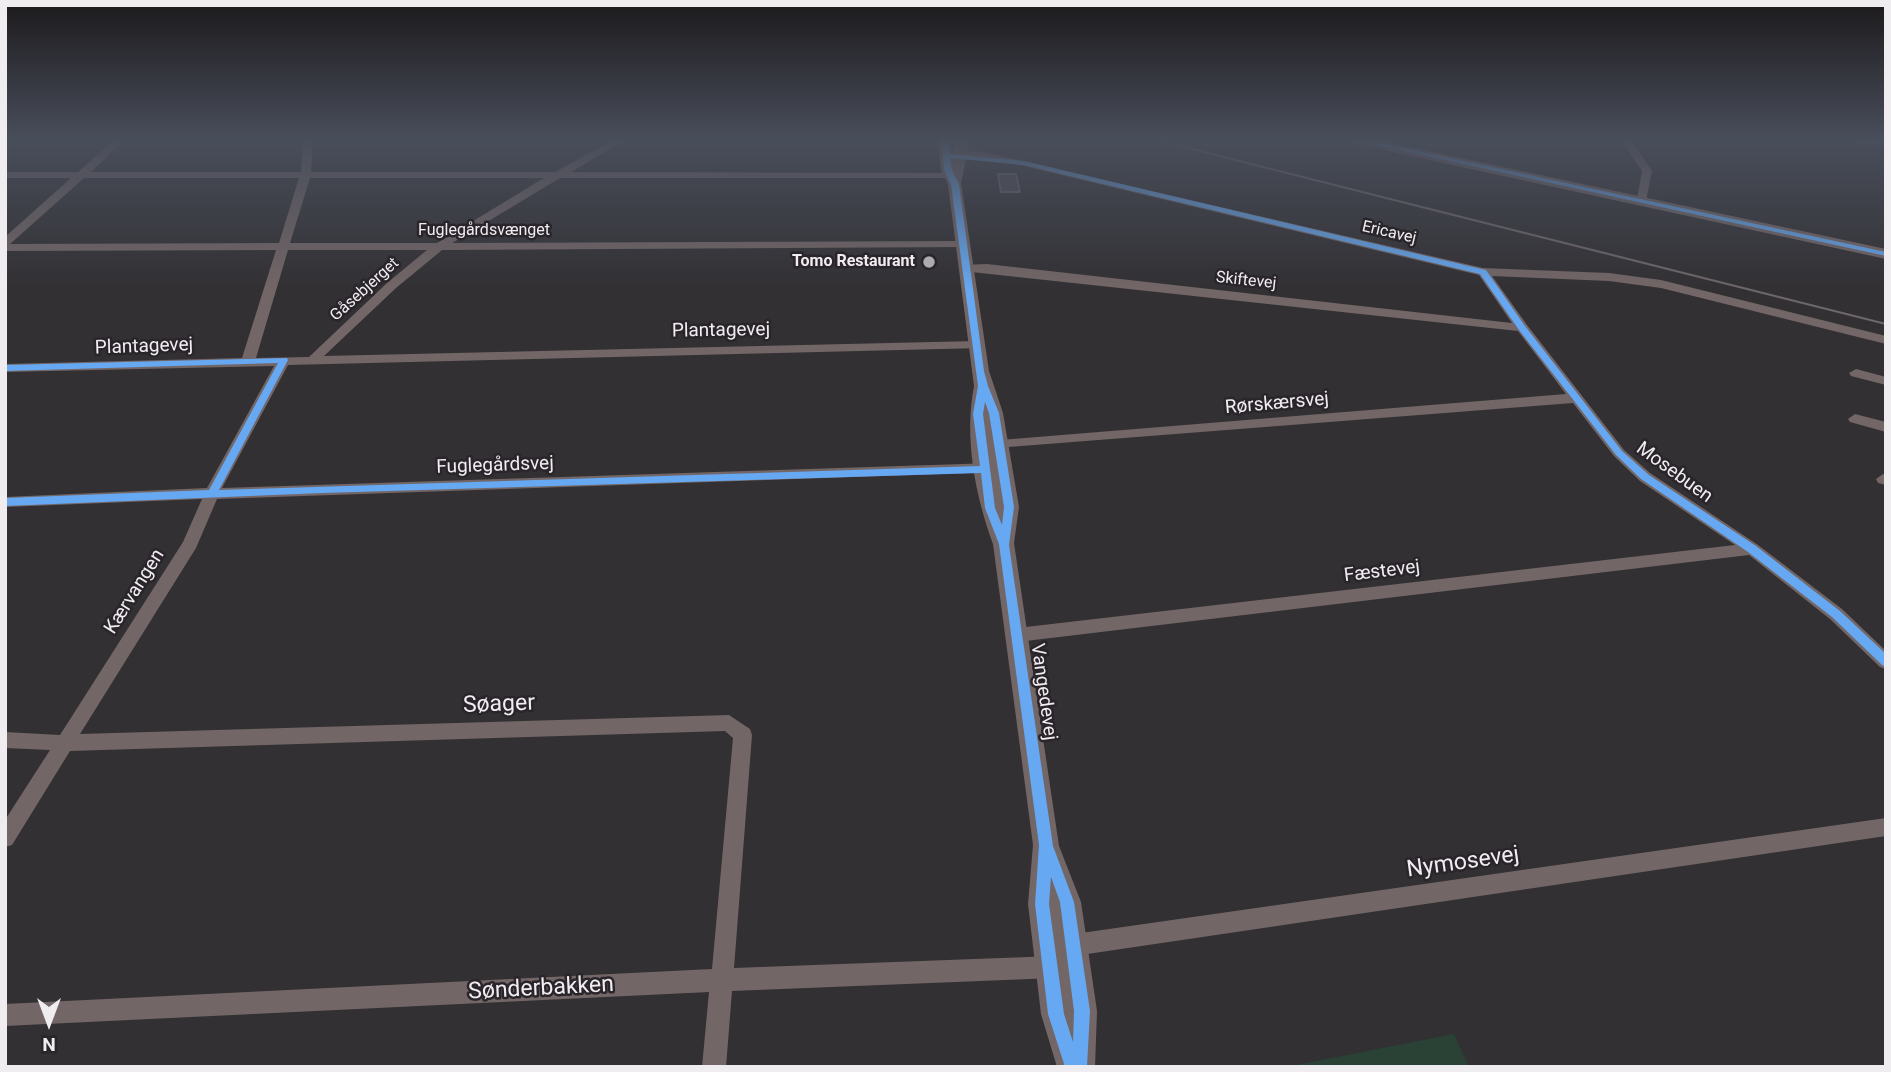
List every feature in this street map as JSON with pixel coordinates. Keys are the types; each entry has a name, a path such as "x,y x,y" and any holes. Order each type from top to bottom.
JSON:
{"street":[{"path":"5,245 65,190"},
{"path":"248,361 301,190"},
{"name":"Gåsebjerget","path":"314,359 380,295 439,246 534,190"},
{"name":"Vangedevej","path":"956,190 983,386 978,414 991,446 994,468 990,508 1004,544 1045,845 1042,904 1082,1011 1079,1067"},
{"name":"Ericavej","path":"1134,190 1483,272 1609,277 1661,284 1886,340"},
{"path":"1579,190 1886,254"},
{"path":"1641,204 1644,190"},
{"name":"Fuglegårdsvænget","path":"5,245 284,247 963,244"},
{"name":"Skiftevej","path":"966,268 1000,269 1522,328"},
{"name":"Mosebuen","path":"1483,272 1522,328 1619,453 1645,477 1752,549 1836,614 1886,662"},
{"name":"Plantagevej","path":"5,368 977,345"},
{"name":"Kærvangen","path":"5,838 190,544 212,493 284,360"},
{"path":"1856,373 1886,381"},
{"name":"Rørskærsvej","path":"991,446 1576,398"},
{"path":"1855,419 1886,427"},
{"name":"Fuglegårdsvej","path":"5,502 994,468"},
{"name":"Fæstevej","path":"1017,635 1752,549"},
{"name":"Søager","path":"5,740 65,743 729,723 743,735 722,980"},
{"name":"Nymosevej","path":"1062,957 1886,827"},
{"name":"Vangedevej","path":"1062,957 1056,1014 1073,1067"},
{"name":"Sønderbakken","path":"5,1016 722,980 1062,957"},
{"path":"714,1067 722,980"}],"green space":[{"path":"1454,1034 1469,1067 1286,1067"}],"building":[{"path":"1001,190 1020,192 1001,192"}],"tram line":[{"path":"1354,190 1886,324"}],"cycle path":[{"path":"956,190 980,371 994,413 1009,507 1005,543"},
{"path":"1138,190 1483,272 1522,328 1619,453 1645,477 1752,549 1836,614 1886,662"},
{"path":"1589,190 1886,254"},
{"path":"5,368 284,360 212,493"},
{"path":"983,386 978,414 990,508 1004,544 1046,845 1042,904 1056,1014 1073,1067"},
{"path":"5,502 323,489 985,469"},
{"path":"1048,851 1067,902 1082,1011 1079,1067"}],"place":[{"name":"Tomo Restaurant","path":"929,262"}]}
